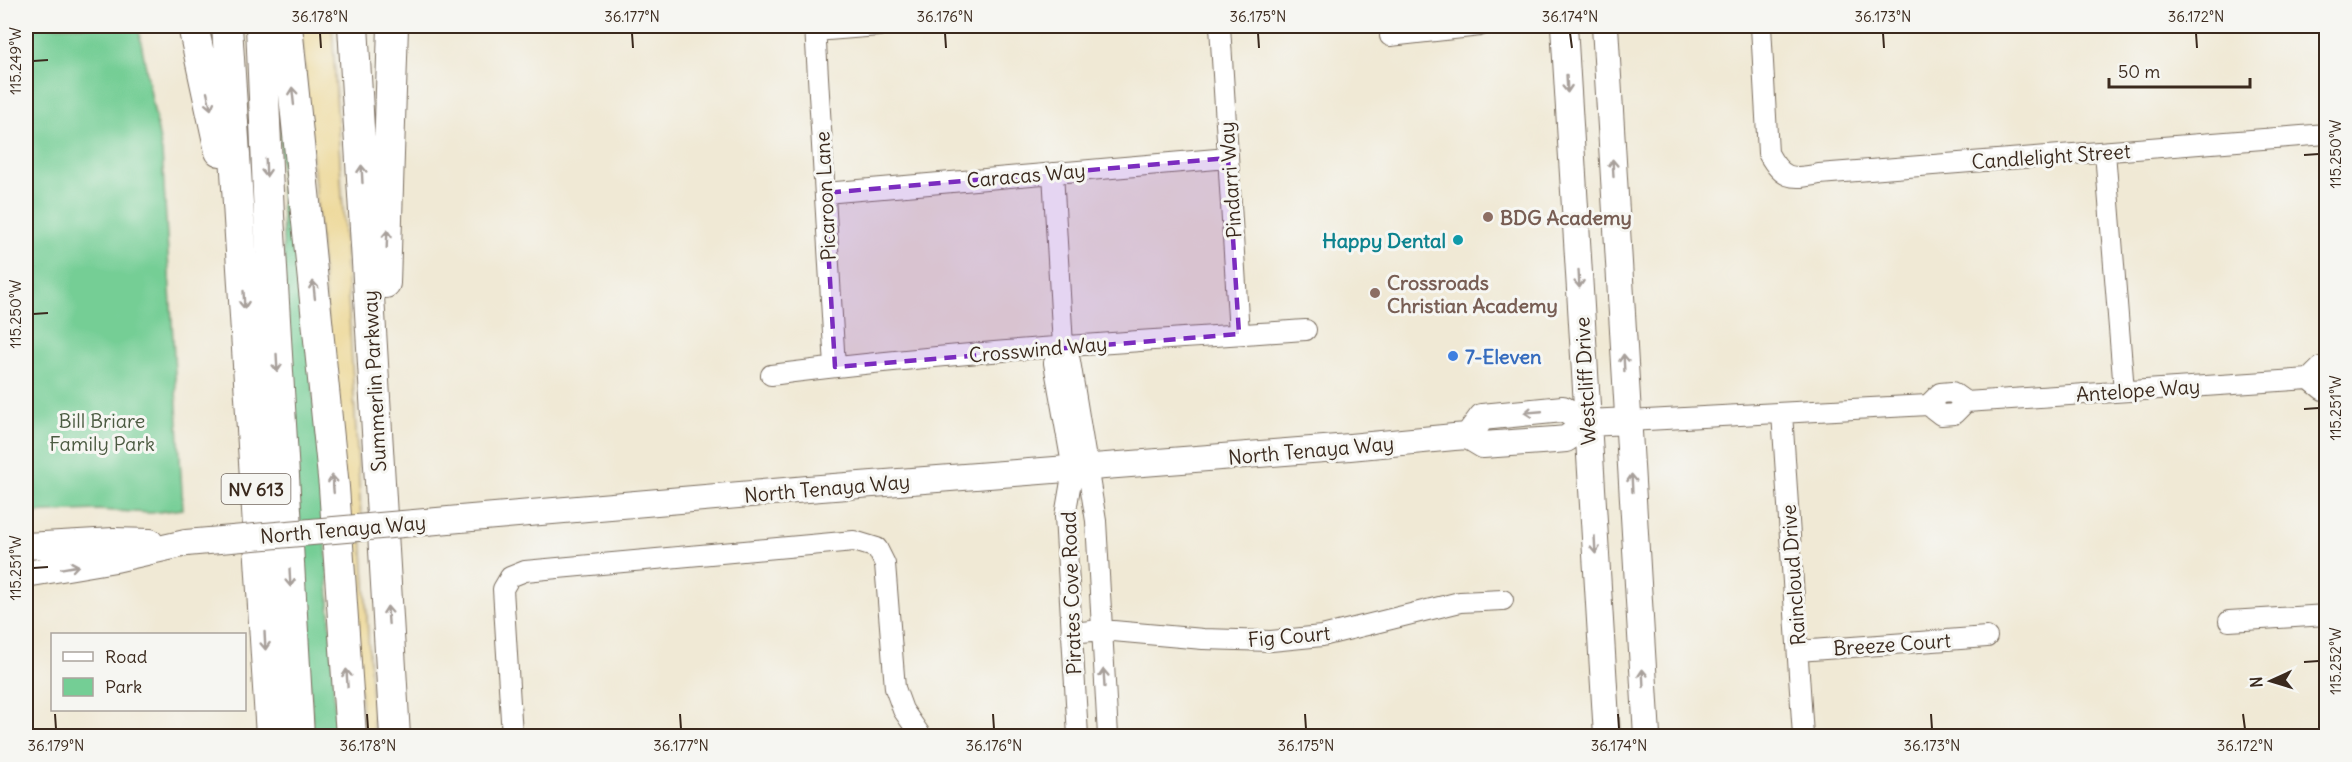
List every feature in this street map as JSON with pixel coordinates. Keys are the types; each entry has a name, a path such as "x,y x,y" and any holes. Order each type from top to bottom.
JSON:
{"highway":[{"path":"193,26 240,242"},
{"path":"227,26 240,242"},
{"path":"261,26 268,205 299,736"},
{"path":"287,26 333,477 351,736"},
{"name":"Summerlin Parkway","path":"352,26 395,736"},
{"path":"379,465 395,32"},
{"name":"NV 613","path":"240,242 271,736"}],"main road":[{"name":"Westcliff Drive","path":"1564,26 1608,422 1647,736"},
{"name":"Westcliff Drive","path":"1605,26 1608,422 1607,736"},
{"name":"North Tenaya Way","path":"26,574 115,550 186,543 808,489 1468,436 1483,445 1566,439 1608,422"},
{"name":"North Tenaya Way","path":"26,546 73,544 115,550"},
{"path":"26,560 73,544"}],"street":[{"path":"815,28 878,26"},
{"name":"Pindarri Way","path":"1220,26 1239,334"},
{"path":"1390,36 1480,26"},
{"name":"Candlelight Street","path":"1761,26 1768,153 1777,170 1797,179 1819,174 2326,134"},
{"name":"Picaroon Lane","path":"815,28 835,367"},
{"path":"2105,152 2124,391"},
{"name":"Caracas Way","path":"825,193 1228,158"},
{"name":"Pirates Cove Road","path":"1053,173 1063,346 1070,361 1079,469 1096,521 1108,736"},
{"name":"Crosswind Way","path":"771,375 1063,346 1306,330"},
{"path":"2326,367 2320,367 2309,379 2326,390"},
{"name":"Antelope Way","path":"1608,422 1928,405 1941,414 1954,414 1966,402 2309,379"},
{"name":"Raincloud Drive","path":"1782,413 1803,736"},
{"name":"Pirates Cove Road","path":"1078,736 1065,516 1079,469"},
{"path":"512,736 503,589 510,577 525,571 854,541 877,548 885,564 895,688 903,710 921,736"},
{"name":"Fig Court","path":"1071,633 1102,630 1203,639 1272,641 1322,636 1460,602 1503,600"},
{"path":"2229,621 2326,615"},
{"name":"Breeze Court","path":"1798,651 1987,638"}],"highlighted area":[{"path":"1228,158 1239,334 835,367 825,193"}],"green space":[{"name":"Bill Briare Family Park","path":"26,26 138,26 162,152 183,509 151,513 97,510 26,513"},
{"path":"277,39 324,501 336,736 313,736 284,277"}],"sand":[{"path":"301,26 332,26 374,736 364,736"}],"place":[{"name":"BDG Academy","path":"1488,217"},
{"name":"Happy Dental","path":"1458,240"},
{"name":"Crossroads Christian Academy","path":"1375,293"},
{"name":"7-Eleven","path":"1453,356"}]}
